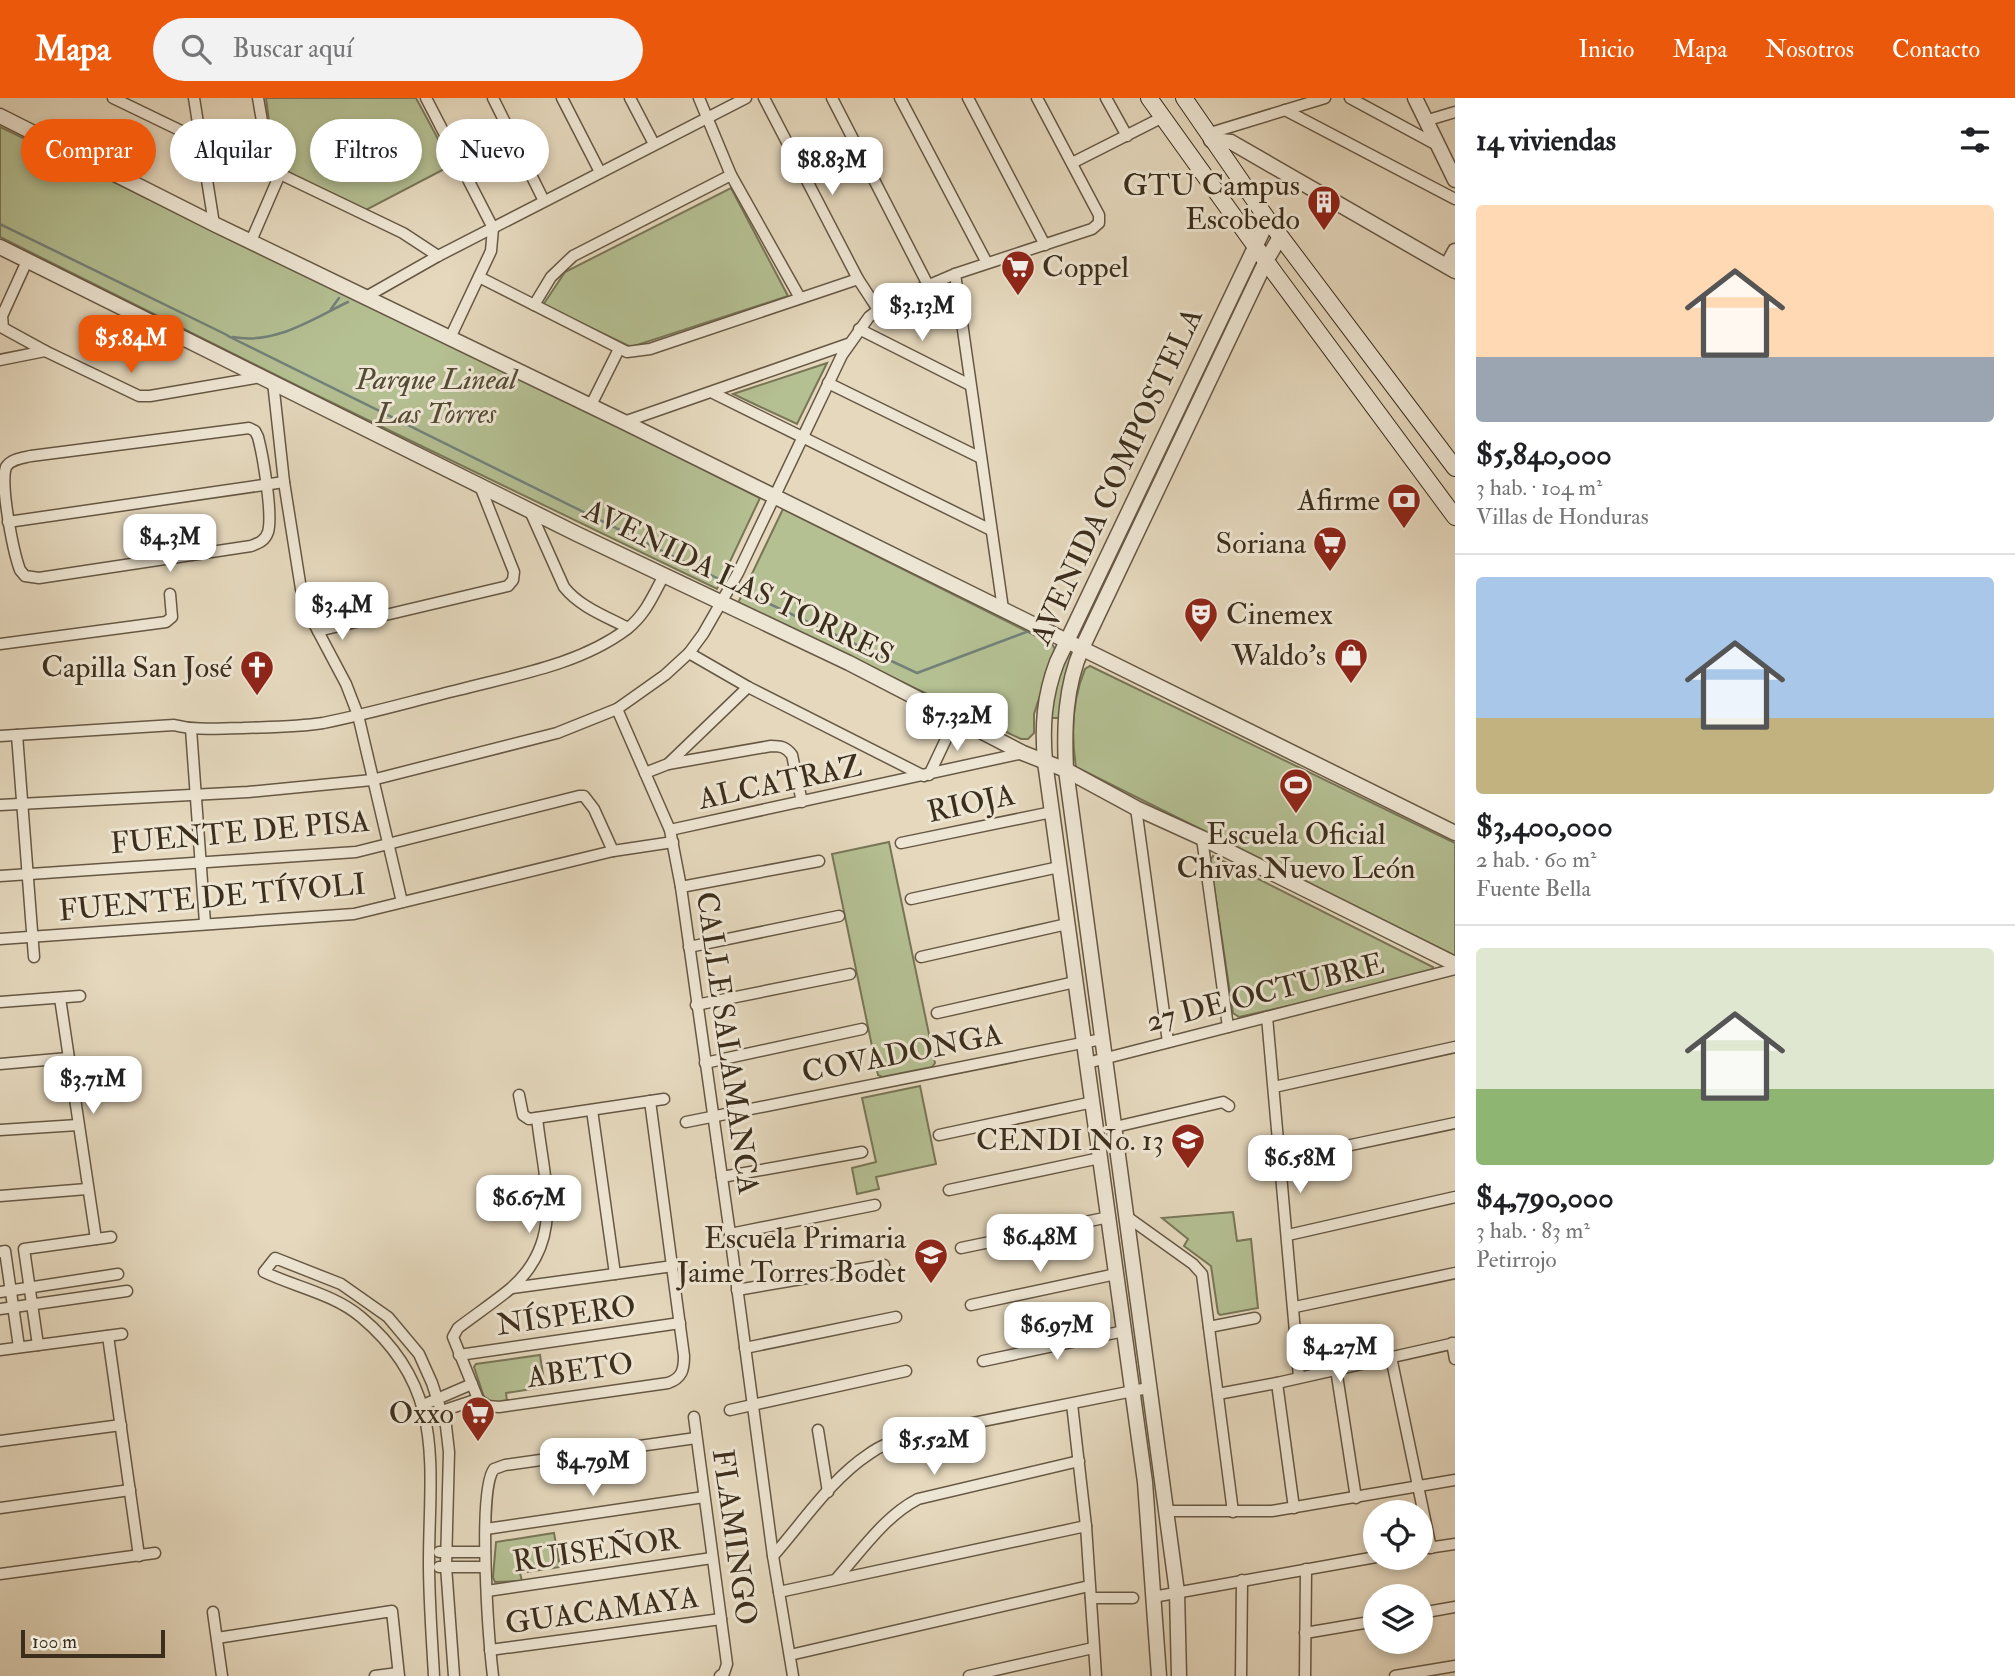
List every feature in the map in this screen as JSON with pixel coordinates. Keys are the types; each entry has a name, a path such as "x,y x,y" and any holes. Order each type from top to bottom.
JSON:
{"main road":[{"path":"1149,98 1455,517"},
{"path":"1184,98 1280,237 1455,468"}],"street":[{"path":"113,98 170,126"},
{"path":"194,98 197,119"},
{"path":"258,98 262,119"},
{"path":"426,98 493,228 491,251 450,338"},
{"path":"493,98 544,201"},
{"path":"562,98 600,172"},
{"path":"631,98 654,144"},
{"path":"699,98 731,175 800,298"},
{"path":"364,298 438,256 746,98"},
{"path":"764,98 858,279 877,308"},
{"path":"832,98 928,285"},
{"path":"901,98 986,263"},
{"path":"968,98 1045,245"},
{"path":"0,805 372,780 557,733 617,709 665,675 689,653 703,634 738,573 848,344 877,308 955,274 1092,229 1100,221 1037,98"},
{"path":"1106,98 1127,135"},
{"path":"1209,137 1325,98"},
{"path":"1350,98 1437,145"},
{"path":"1415,98 1455,180"},
{"path":"1285,110 1455,200"},
{"path":"1425,121 1455,112"},
{"path":"0,116 214,225 624,422 1455,833"},
{"path":"1072,163 1163,117"},
{"path":"1209,137 1231,142 1451,268 1455,251"},
{"path":"534,305 551,277 573,256 731,175"},
{"path":"207,182 214,225"},
{"path":"251,242 277,182"},
{"path":"296,182 403,233 438,256"},
{"name":"AVENIDA COMPOSTELA","path":"1159,1676 1145,1482 1045,762 1044,706 1051,679 1136,492 1268,220"},
{"name":"AVENIDA COMPOSTELA","path":"1179,1676 1177,1592 1066,770 1066,706 1082,648 1266,261 1280,237"},
{"name":"AVENIDA LAS TORRES","path":"0,247 663,577 849,663 1023,753 1066,770 1136,808 1455,964"},
{"path":"27,261 4,301 4,328 45,351 139,396 267,380 301,589 358,715 402,902"},
{"path":"955,274 1003,609"},
{"path":"479,277 628,352 650,349 858,279"},
{"path":"859,329 970,385"},
{"path":"624,422 848,344"},
{"path":"590,407 619,349"},
{"path":"0,360 45,351"},
{"path":"828,383 981,458"},
{"path":"713,393 991,530"},
{"path":"1183,397 1198,404"},
{"path":"249,428 255,431 258,437 265,484 268,531 260,543 39,578 25,576 17,562 3,484 6,467 12,461 31,456 249,428"},
{"path":"8,522 284,482"},
{"path":"318,631 508,586 513,580 514,572 480,486"},
{"path":"1136,492 1152,499"},
{"path":"530,511 564,587 572,597 628,628"},
{"path":"0,736 174,725 191,729 320,723 358,715 546,667 591,650 628,628 644,611 663,577"},
{"path":"0,645 161,623 169,620 172,612 170,594"},
{"path":"689,653 748,687 927,775 956,718"},
{"path":"668,764 748,687"},
{"name":"CALLE SALAMANCA","path":"617,709 673,842 773,1556 793,1676"},
{"path":"191,729 205,923"},
{"path":"17,735 34,957"},
{"path":"645,773 668,764 781,746 792,755 802,802"},
{"name":"ALCATRAZ","path":"670,830 1023,753"},
{"name":"FUENTE DE PISA","path":"0,876 356,852 584,796 594,809 613,851"},
{"path":"1136,808 1168,1042"},
{"name":"RIOJA","path":"901,843 1052,812"},
{"path":"1202,838 1228,1027"},
{"name":"FUENTE DE TÍVOLI","path":"0,939 354,914 613,851 673,842"},
{"path":"681,887 818,861"},
{"path":"911,899 1059,867"},
{"path":"689,947 839,916"},
{"path":"921,957 1067,924"},
{"name":"27 DE OCTUBRE","path":"1087,1063 1455,969"},
{"path":"696,1005 850,974"},
{"path":"937,1013 1075,982"},
{"path":"0,1002 80,996"},
{"path":"61,998 96,1239"},
{"path":"1267,1017 1289,1235 1299,1377"},
{"path":"705,1063 862,1029"},
{"name":"COVADONGA","path":"686,1122 1102,1039"},
{"path":"1274,1087 1455,1047"},
{"path":"0,1064 68,1058"},
{"path":"519,1095 524,1116 529,1119 664,1100"},
{"path":"650,1101 680,1324"},
{"path":"939,1135 1093,1101"},
{"path":"1115,1127 1220,1102 1229,1106"},
{"path":"592,1110 615,1274"},
{"path":"425,1410 442,1411 478,1399 453,1341 454,1333 512,1288 538,1254 547,1230 548,1214 537,1118"},
{"path":"1280,1160 1455,1123"},
{"path":"0,1130 78,1125"},
{"path":"722,1177 862,1152"},
{"path":"949,1190 1100,1158"},
{"path":"0,1196 87,1189"},
{"path":"1289,1235 1455,1197"},
{"path":"730,1234 874,1205"},
{"path":"1126,1216 1200,1271 1233,1512"},
{"path":"961,1248 1109,1217"},
{"path":"38,1345 24,1249 111,1237"},
{"path":"2,1252 5,1291 13,1307 19,1347"},
{"path":"434,1676 429,1567 431,1462 425,1410 398,1357 361,1317 324,1296 264,1272 275,1258 341,1284 388,1317 419,1354 442,1411 449,1452 446,1566 454,1676"},
{"path":"737,1290 884,1265"},
{"path":"512,1288 673,1266"},
{"path":"1295,1307 1455,1273"},
{"path":"971,1305 1116,1274"},
{"path":"5,1291 118,1275"},
{"path":"0,1309 127,1291"},
{"path":"745,1348 896,1317"},
{"path":"1209,1327 1255,1318"},
{"name":"NÍSPERO","path":"459,1355 680,1324"},
{"name":"ABETO","path":"478,1399 488,1406 499,1406 677,1380 684,1365 680,1324"},
{"path":"983,1361 1124,1331"},
{"path":"0,1350 122,1334"},
{"path":"108,1336 139,1556"},
{"path":"1218,1394 1454,1343 1455,1359"},
{"path":"1391,1357 1420,1500"},
{"path":"1336,1369 1356,1498"},
{"path":"730,1410 906,1371"},
{"path":"1277,1383 1294,1508"},
{"path":"425,1410 438,1399 472,1384"},
{"path":"773,1556 828,1492 868,1454 888,1444 914,1435 1148,1388"},
{"path":"1072,1404 1086,1526 1096,1676"},
{"name":"FLAMINGO","path":"694,1417 727,1664 720,1676"},
{"path":"0,1441 121,1425"},
{"path":"817,1430 828,1492"},
{"path":"493,1676 485,1552 488,1479 494,1469 505,1465 696,1438"},
{"path":"837,1578 882,1526 918,1499 1079,1461"},
{"path":"1166,1511 1233,1512 1294,1508 1455,1480"},
{"path":"0,1508 130,1490"},
{"path":"486,1529 704,1497"},
{"path":"779,1592 1086,1526"},
{"path":"1433,1548 1455,1544"},
{"path":"429,1552 485,1552"},
{"path":"0,1574 155,1553"},
{"name":"RUISEÑOR","path":"487,1591 712,1558"},
{"path":"1153,1597 1363,1559"},
{"path":"429,1567 485,1567"},
{"path":"1305,1676 1306,1569"},
{"path":"1241,1676 1242,1580"},
{"path":"790,1655 1089,1586"},
{"path":"1091,1598 1133,1598"},
{"path":"1433,1612 1455,1607"},
{"path":"217,1638 392,1611 399,1674 375,1676"},
{"path":"213,1612 222,1676"},
{"name":"GUACAMAYA","path":"490,1650 721,1619"},
{"path":"1305,1633 1363,1623"},
{"path":"969,1676 1093,1648"},
{"path":"1395,1676 1455,1666"}],"green space":[{"path":"266,98 416,98 436,135 436,173 422,181 422,119 310,119 310,182 420,182 366,210 296,176 296,119 269,119"},
{"name":"Parque Lineal Las Torres","path":"0,127 21,137 21,182 113,182 760,498 717,589 310,392 0,237"},
{"path":"731,188 788,296 631,347 543,305 565,272"},
{"path":"827,363 797,424 733,394"},
{"path":"783,509 1052,644 1055,649 1034,714 1034,733 1028,739 1021,739 738,603"},
{"path":"1068,653 1072,655 1063,687 1061,718 1049,718 1056,685"},
{"path":"1090,666 1455,843 1455,956 1076,767 1073,742 1075,705 1085,669"},
{"path":"889,842 935,1063 932,1067 882,1077 878,1075 832,854"},
{"path":"1213,856 1433,967 1432,973 1239,1017 1233,1013 1210,860"},
{"path":"920,1086 936,1164 876,1177 879,1189 857,1194 852,1168 876,1162 862,1098"},
{"path":"1233,1212 1237,1241 1251,1239 1258,1308 1220,1315 1211,1266 1184,1246 1188,1239 1162,1218"},
{"path":"540,1355 545,1387 506,1393 507,1401 492,1403 485,1400 474,1367 476,1364"},
{"path":"554,1533 560,1567 520,1573 522,1581 495,1582 493,1577 496,1542"}],"waterway":[{"path":"0,224 227,335"},
{"path":"331,309 339,298"},
{"path":"233,337 278,334 348,302"},
{"path":"228,336 719,579"},
{"path":"744,592 917,673 1029,631"}],"place":[{"name":"GTU Campus Escobedo","path":"1324,232"},
{"name":"Coppel","path":"1018,297"},
{"name":"Afirme","path":"1404,530"},
{"name":"Soriana","path":"1330,573"},
{"name":"Cinemex","path":"1201,644"},
{"name":"Waldo's","path":"1351,685"},
{"name":"Capilla San José","path":"257,697"},
{"name":"Escuela Oficial Chivas Nuevo León","path":"1296,815"},
{"name":"CENDI No. 13","path":"1188,1170"},
{"name":"Escuela Primaria Jaime Torres Bodet","path":"931,1285"},
{"name":"Oxxo","path":"478,1443"}]}
